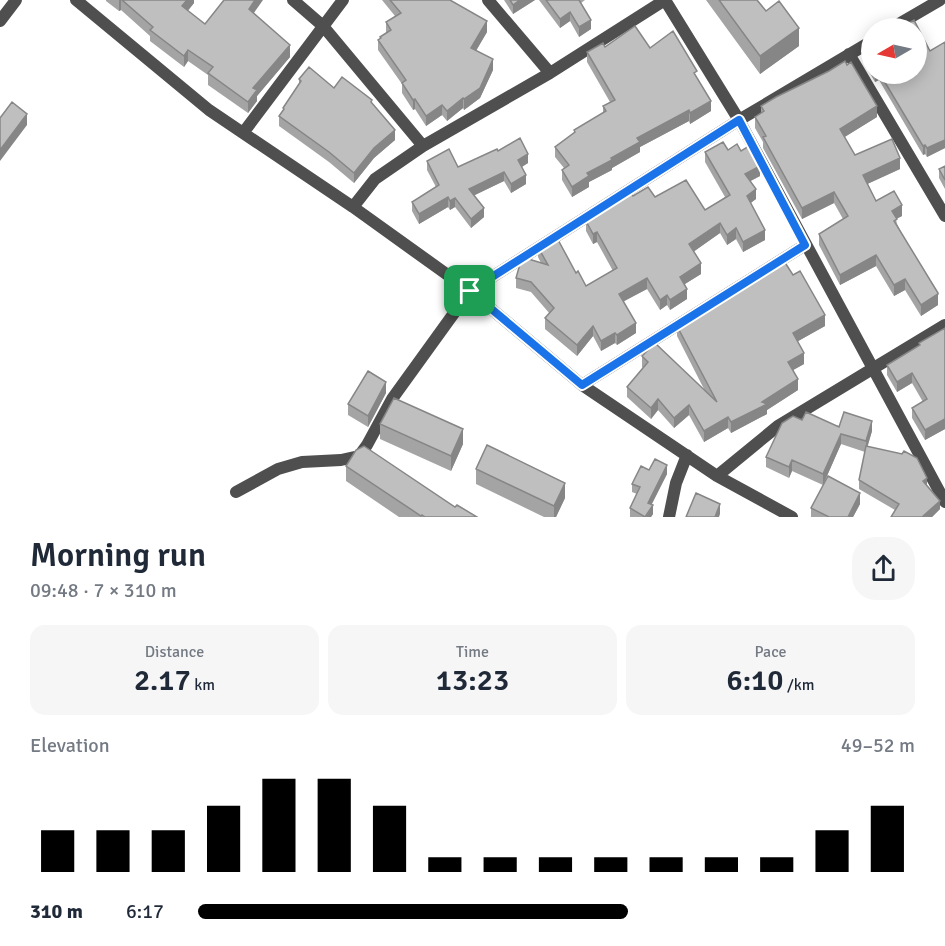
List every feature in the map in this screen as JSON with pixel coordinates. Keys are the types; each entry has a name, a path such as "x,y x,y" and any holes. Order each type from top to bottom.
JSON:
{"street":[{"path":"0,21 16,0"},
{"path":"76,0 209,110 353,207 470,291 582,385 717,476 792,517"},
{"path":"293,0 323,26 423,146"},
{"path":"243,133 343,0"},
{"path":"488,0 550,73"},
{"path":"353,207 375,179 423,146 550,73 665,0 739,120 945,502"},
{"path":"909,18 940,0"},
{"path":"236,492 278,469 302,462 341,460 359,456 392,399 470,291 739,120 861,47"},
{"path":"849,54 945,216"},
{"path":"582,385 805,245"},
{"path":"717,476 778,426 945,325"},
{"path":"669,517 676,483 687,455"}],"building":[{"path":"122,0 187,0 182,6 205,24 224,0 255,0 249,9 290,45 253,88 257,90 248,102 208,73 213,67 188,50 184,56 150,30 153,27"},
{"path":"390,0 450,0 487,21 471,48 493,59 480,88 447,111 442,105 426,116 402,83 406,80 378,40 391,30 386,22 401,13"},
{"path":"510,0 520,0 513,5"},
{"path":"546,0 579,0 591,20 579,27 570,12 560,19"},
{"path":"719,0 757,0 766,11 779,1 799,28 760,56"},
{"path":"635,26 650,48 673,31 697,71 694,73 711,101 637,138 640,142 587,173 589,176 572,187 562,170 569,165 555,147 575,132 574,130 606,111 603,106 615,100 587,52 603,43 605,47"},
{"path":"945,42 945,140 927,148 923,146 886,84 927,84 927,45 930,51"},
{"path":"845,61 847,65 851,62 861,79 861,84 864,84 877,106 840,129 855,155 892,139 900,158 863,175 876,201 894,191 902,205 892,211 897,219 894,221 938,293 921,305 905,279 894,285 876,255 840,275 819,234 848,216 834,192 802,208 763,137 766,136 755,117 764,111 761,106"},
{"path":"309,67 334,88 342,77 372,100 371,102 395,130 374,148 354,173 279,116 301,81 299,79"},
{"path":"12,102 27,114 0,150 0,118"},
{"path":"520,138 528,154 518,160 526,175 511,184 504,172 469,189 484,208 471,219 455,198 450,201 448,197 419,214 412,202 439,185 427,161 449,149 458,167 497,149 498,151"},
{"path":"723,142 728,150 737,144 741,151 749,146 760,166 745,174 756,189 747,196 765,230 743,242 736,228 727,235 720,223 689,244 701,263 680,277 687,289 670,300 667,295 660,300 647,278 619,294 636,323 617,335 615,333 601,341 593,326 577,345 545,318 554,308 531,282 516,278 522,257 548,265 538,247 556,236 576,273 578,271 586,286 617,268 597,232 593,234 586,221 617,203 615,199 630,191 633,196 648,187 655,197 686,180 705,210 730,195 705,152"},
{"path":"945,166 945,180 939,169"},
{"path":"784,261 793,275 800,271 825,315 793,333 804,353 788,362 798,379 762,402 767,404 731,422 728,417 704,431 689,405 674,418 658,399 651,408 627,387 648,362 642,356 655,343 717,402 677,326 734,293 732,290"},
{"path":"945,328 945,419 925,430 912,408 927,399 912,373 897,382 887,365"},
{"path":"368,371 386,382 368,416 348,404"},
{"path":"394,398 463,429 451,456 380,424"},
{"path":"806,412 839,427 844,412 872,421 866,441 841,434 823,474 792,460 789,467 766,457 782,423 793,416 802,420"},
{"path":"487,445 565,483 554,506 476,469"},
{"path":"364,446 455,507 457,505 477,517 421,516 346,466 356,450"},
{"path":"866,446 902,454 904,451 917,458 927,478 923,481 940,501 922,517 891,517 899,504 859,480"},
{"path":"655,459 667,465 648,503 653,505 645,517 630,508 640,487 632,484 641,466 649,470"},
{"path":"828,476 860,493 848,517 829,517 811,508"},
{"path":"696,493 720,504 715,517 686,517"}],"route":[{"path":"739,120 805,245 582,385 470,291 739,120"}]}
